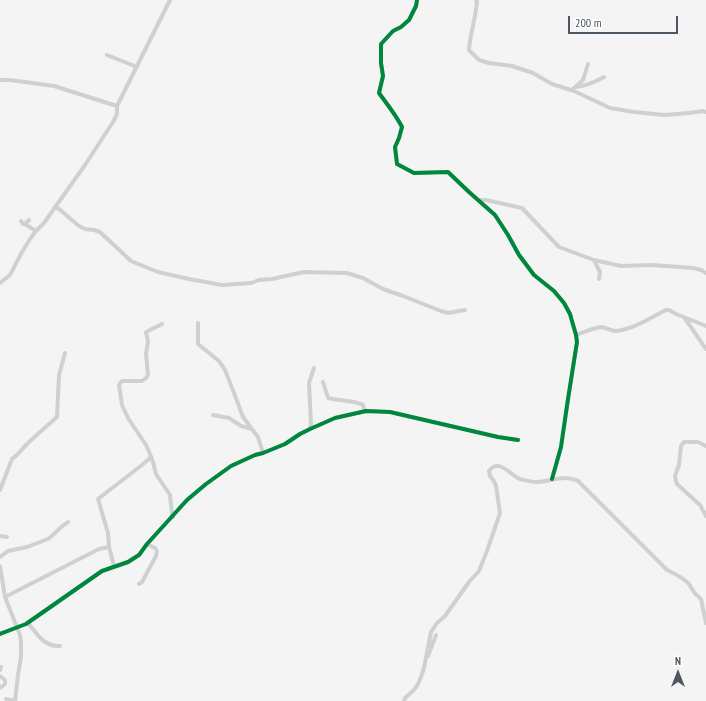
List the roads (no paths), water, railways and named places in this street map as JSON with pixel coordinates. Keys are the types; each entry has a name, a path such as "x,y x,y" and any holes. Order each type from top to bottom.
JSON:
{"street":[{"path":"0,283 10,275 22,252 36,231 85,166 113,122 117,114 117,106 170,0"},
{"path":"417,0 416,6 409,20 401,27 393,31 381,44 381,63 384,76 379,93 399,120 402,127 395,148 397,164 414,173 448,172 495,215 519,255 534,275 554,291 564,303 570,314 577,342 561,448 552,479"},
{"path":"476,0 476,12 469,50 479,60 512,66 533,73 552,84 574,89 610,108 664,115 689,114 703,111 706,112"},
{"path":"107,55 136,68"},
{"path":"574,89 583,80 588,64"},
{"path":"574,89 595,82 604,77"},
{"path":"0,80 54,86 117,106"},
{"path":"479,200 486,200 522,208 560,247 594,260 621,266 652,265 693,268 706,273"},
{"path":"54,208 59,208 79,226 85,229 100,232 131,260 158,272 222,285 251,283 259,280 272,279 304,272 347,273 362,278 380,288 404,296 441,312 448,313 465,310"},
{"path":"25,224 30,220"},
{"path":"20,221 36,231"},
{"path":"594,260 600,272 599,279"},
{"path":"576,335 599,327 604,327 611,331 629,328 666,310 670,310 676,314 706,326"},
{"path":"684,317 706,350"},
{"path":"198,323 198,344 219,361 225,370 243,417 258,437 263,453"},
{"path":"162,324 146,332 148,341 146,354 148,375 146,378 142,381 123,381 119,384 122,405 128,418 146,445 156,474 170,495 173,517"},
{"path":"0,490 12,459 57,417 59,375 65,353"},
{"path":"310,429 310,383 314,368"},
{"path":"324,382 328,398 358,403 363,405 366,411"},
{"path":"0,634 28,623 102,571 128,562 139,555 147,544 187,500 231,466 285,444 300,434 335,418 366,411 390,412 518,440"},
{"path":"213,415 229,418 241,426 252,429"},
{"path":"706,446 698,442 684,442 681,446 679,465 675,476 677,484 700,505 706,516"},
{"path":"114,566 109,547 108,533 98,499 151,457"},
{"path":"424,668 431,632 479,571 498,521 500,513 498,495 496,486 490,476 489,471 491,468 499,466 505,468 520,479 535,482 568,478 578,481 667,570 679,576 688,584 694,594 701,599 706,623"},
{"path":"0,557 8,551 27,547 48,539 68,522"},
{"path":"0,536 7,537"},
{"path":"139,584 142,582 156,556 157,551 155,548 147,544"},
{"path":"5,597 99,549 109,547"},
{"path":"0,566 5,597 20,635 22,655 15,701 6,699"},
{"path":"28,623 35,633 47,644 50,646 60,646"},
{"path":"404,701 405,698 417,686 436,635"},
{"path":"0,676 5,680 5,684 0,688"}]}
